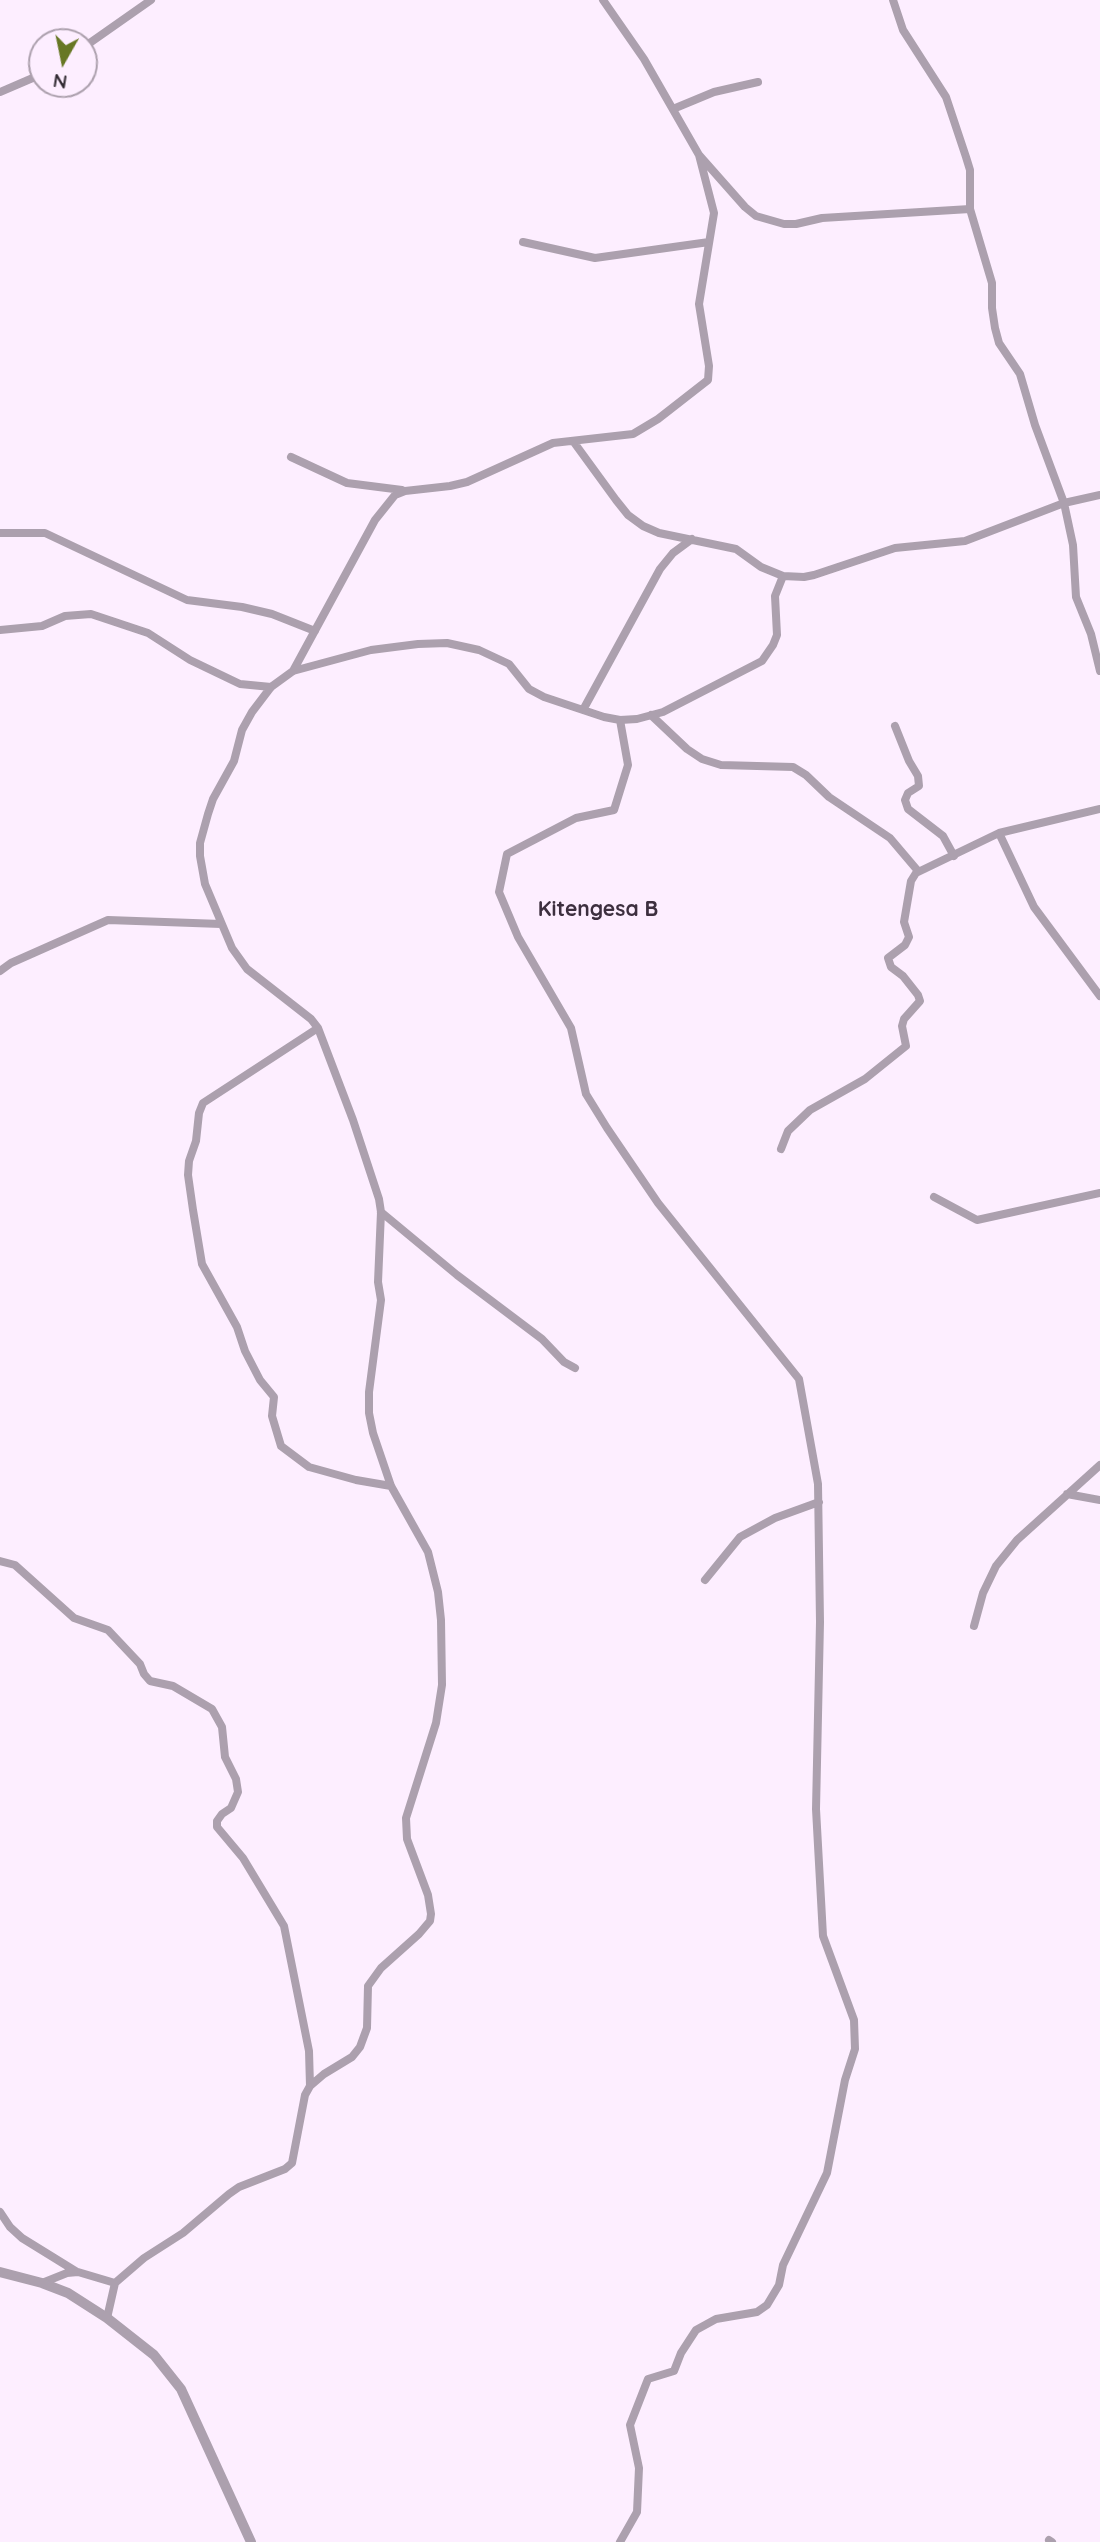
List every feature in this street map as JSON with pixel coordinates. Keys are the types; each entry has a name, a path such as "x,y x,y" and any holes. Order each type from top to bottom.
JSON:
{"street":[{"path":"98,37 151,0"},
{"path":"603,0 635,46 699,155 756,216 784,225 796,225 822,218 970,209"},
{"path":"893,0 903,30 946,97 970,170 970,209 990,271 992,308 999,344 1020,374 1035,425 1064,502 1073,545 1076,597 1091,634 1100,671"},
{"path":"0,92 28,80"},
{"path":"673,109 714,92 758,82"},
{"path":"291,457 347,483 405,491 467,482 519,460 543,446 633,434 658,419 708,380 709,366 699,304 714,213 699,155"},
{"path":"523,242 595,258 709,242"},
{"path":"573,441 628,515 643,526 659,533 736,549 761,568 783,576 814,575 895,548 965,541 1064,502 1100,495"},
{"path":"293,671 375,520 395,495 405,491"},
{"path":"0,533 45,533 187,600 272,614 315,631"},
{"path":"583,710 660,569 673,553 692,539"},
{"path":"107,2318 115,2283 144,2259 183,2233 229,2194 285,2169 292,2163 305,2095 310,2086 352,2057 360,2047 367,2028 368,1986 381,1968 425,1927 431,1913 428,1895 407,1839 405,1818 436,1723 442,1685 440,1611 435,1574 428,1552 391,1486 369,1413 369,1392 381,1300 378,1262 381,1212 368,1164 318,1028 311,1019 247,969 221,924 205,884 200,856 200,843 213,799 234,761 243,730 252,712 271,688 293,671 394,646 457,644 497,656 509,664 529,689 544,697 620,720 651,715 663,712 762,661 777,635 775,596 783,576"},
{"path":"0,630 31,628 65,616 91,614 148,633 190,660 240,684 271,688"},
{"path":"651,715 687,749 702,759 721,765 793,767 806,775 829,797 890,838 918,871"},
{"path":"620,720 628,765 614,810 576,818 508,854 499,892 518,937 571,1028 586,1094 658,1203 799,1379 819,1502 820,1622 816,1809 822,1936 854,2020 855,2049 845,2080 827,2173 783,2265 779,2285 767,2305 757,2312 716,2319 696,2330 681,2353 674,2371 648,2379 630,2425 639,2468 637,2512 620,2542"},
{"path":"895,726 918,776 919,786 908,793 905,800 908,809 943,836 954,856"},
{"path":"781,1149 788,1131 810,1111 848,1091 906,1046 902,1026 904,1019 920,1001 903,976 888,964 888,958 905,945 909,937 904,922 911,881 918,871 999,833 1100,809"},
{"path":"999,833 1034,907 1100,996"},
{"path":"0,971 11,962 108,920 221,924"},
{"path":"318,1028 203,1103 199,1113 196,1141 189,1161 188,1175 193,1210 202,1265 237,1327 244,1351 265,1388 274,1396 272,1416 281,1446 309,1467 331,1475 391,1486"},
{"path":"934,1197 977,1220 1100,1193"},
{"path":"381,1212 457,1275 532,1331 564,1362 575,1368"},
{"path":"974,1626 983,1593 996,1566 1017,1539 1100,1465"},
{"path":"1067,1494 1100,1500"},
{"path":"705,1580 740,1537 775,1518 819,1502"},
{"path":"0,1561 15,1565 74,1618 108,1630 140,1664 150,1681 173,1686 212,1709 222,1727 225,1757 236,1779 238,1792 231,1808 217,1821 217,1826 243,1858 284,1926 309,2051 310,2086"},
{"path":"0,2212 22,2238 78,2272 115,2283"},
{"path":"42,2283 67,2273 78,2272"},
{"path":"0,2273 42,2283 68,2293 107,2318 154,2356 181,2389 251,2542"}],"district":[{"name":"Kitengesa B","path":"598,910"}]}
